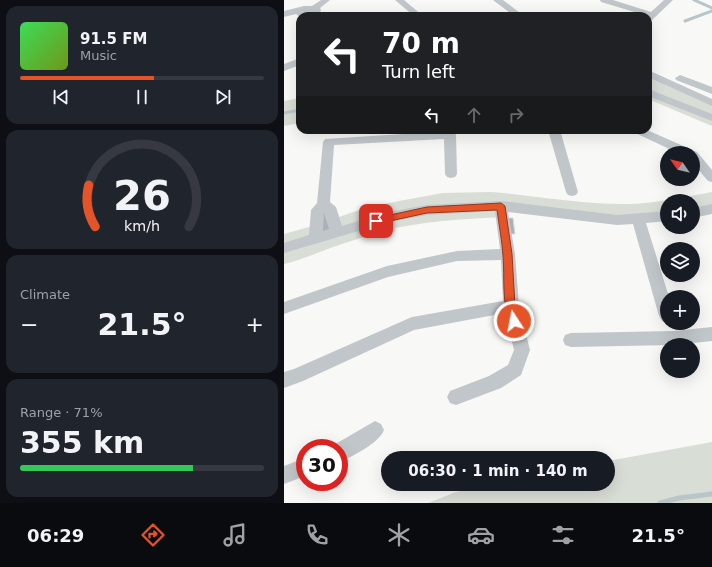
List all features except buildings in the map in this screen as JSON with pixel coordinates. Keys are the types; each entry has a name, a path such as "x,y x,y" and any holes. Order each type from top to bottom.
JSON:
{"street":[{"path":"310,12 326,0"},
{"path":"399,0 414,12"},
{"path":"497,0 514,12"},
{"path":"604,0 636,12"},
{"path":"652,15 669,0"},
{"path":"284,14 296,14"},
{"path":"284,20 296,17"},
{"path":"284,68 296,63"},
{"path":"284,74 296,71"},
{"path":"652,74 675,76 712,91"},
{"path":"652,75 712,102"},
{"path":"652,94 712,118"},
{"path":"555,134 572,192"},
{"path":"646,134 672,146"},
{"path":"316,239 318,210 323,204 329,142 450,136 452,174"},
{"path":"700,163 712,178"},
{"path":"323,204 329,207 337,232"},
{"path":"456,397 495,382 515,370 522,350 510,306 508,254 501,206"},
{"path":"284,248 389,218 427,210 501,206 617,220 660,217"},
{"path":"700,212 712,209"},
{"path":"638,219 660,293"},
{"path":"284,308 387,272 456,256 508,254"},
{"path":"284,380 297,376 412,324 510,306"},
{"path":"671,330 674,338 712,334"},
{"path":"571,340 660,338"},
{"path":"348,449 375,430"},
{"path":"284,475 296,470"}],"shaded area":[{"path":"652,75 712,103 712,126 652,101"},
{"path":"296,99 296,124 284,126 284,101"},
{"path":"492,192 578,202 613,204 660,201 660,217 638,219 501,207 502,217 442,221 383,231 284,264 284,234 316,225 365,208 443,193"},
{"path":"712,192 712,209 700,212 700,194"},
{"path":"712,442 712,503 428,503 460,491 615,491 615,460"}],"waterway":[{"path":"694,0 712,8"},
{"path":"685,21 712,11"},
{"path":"284,113 296,111"},
{"path":"660,503 679,498 712,494"}],"route":[{"path":"376,221 427,210 501,206 508,254 510,306 514,321"}]}
